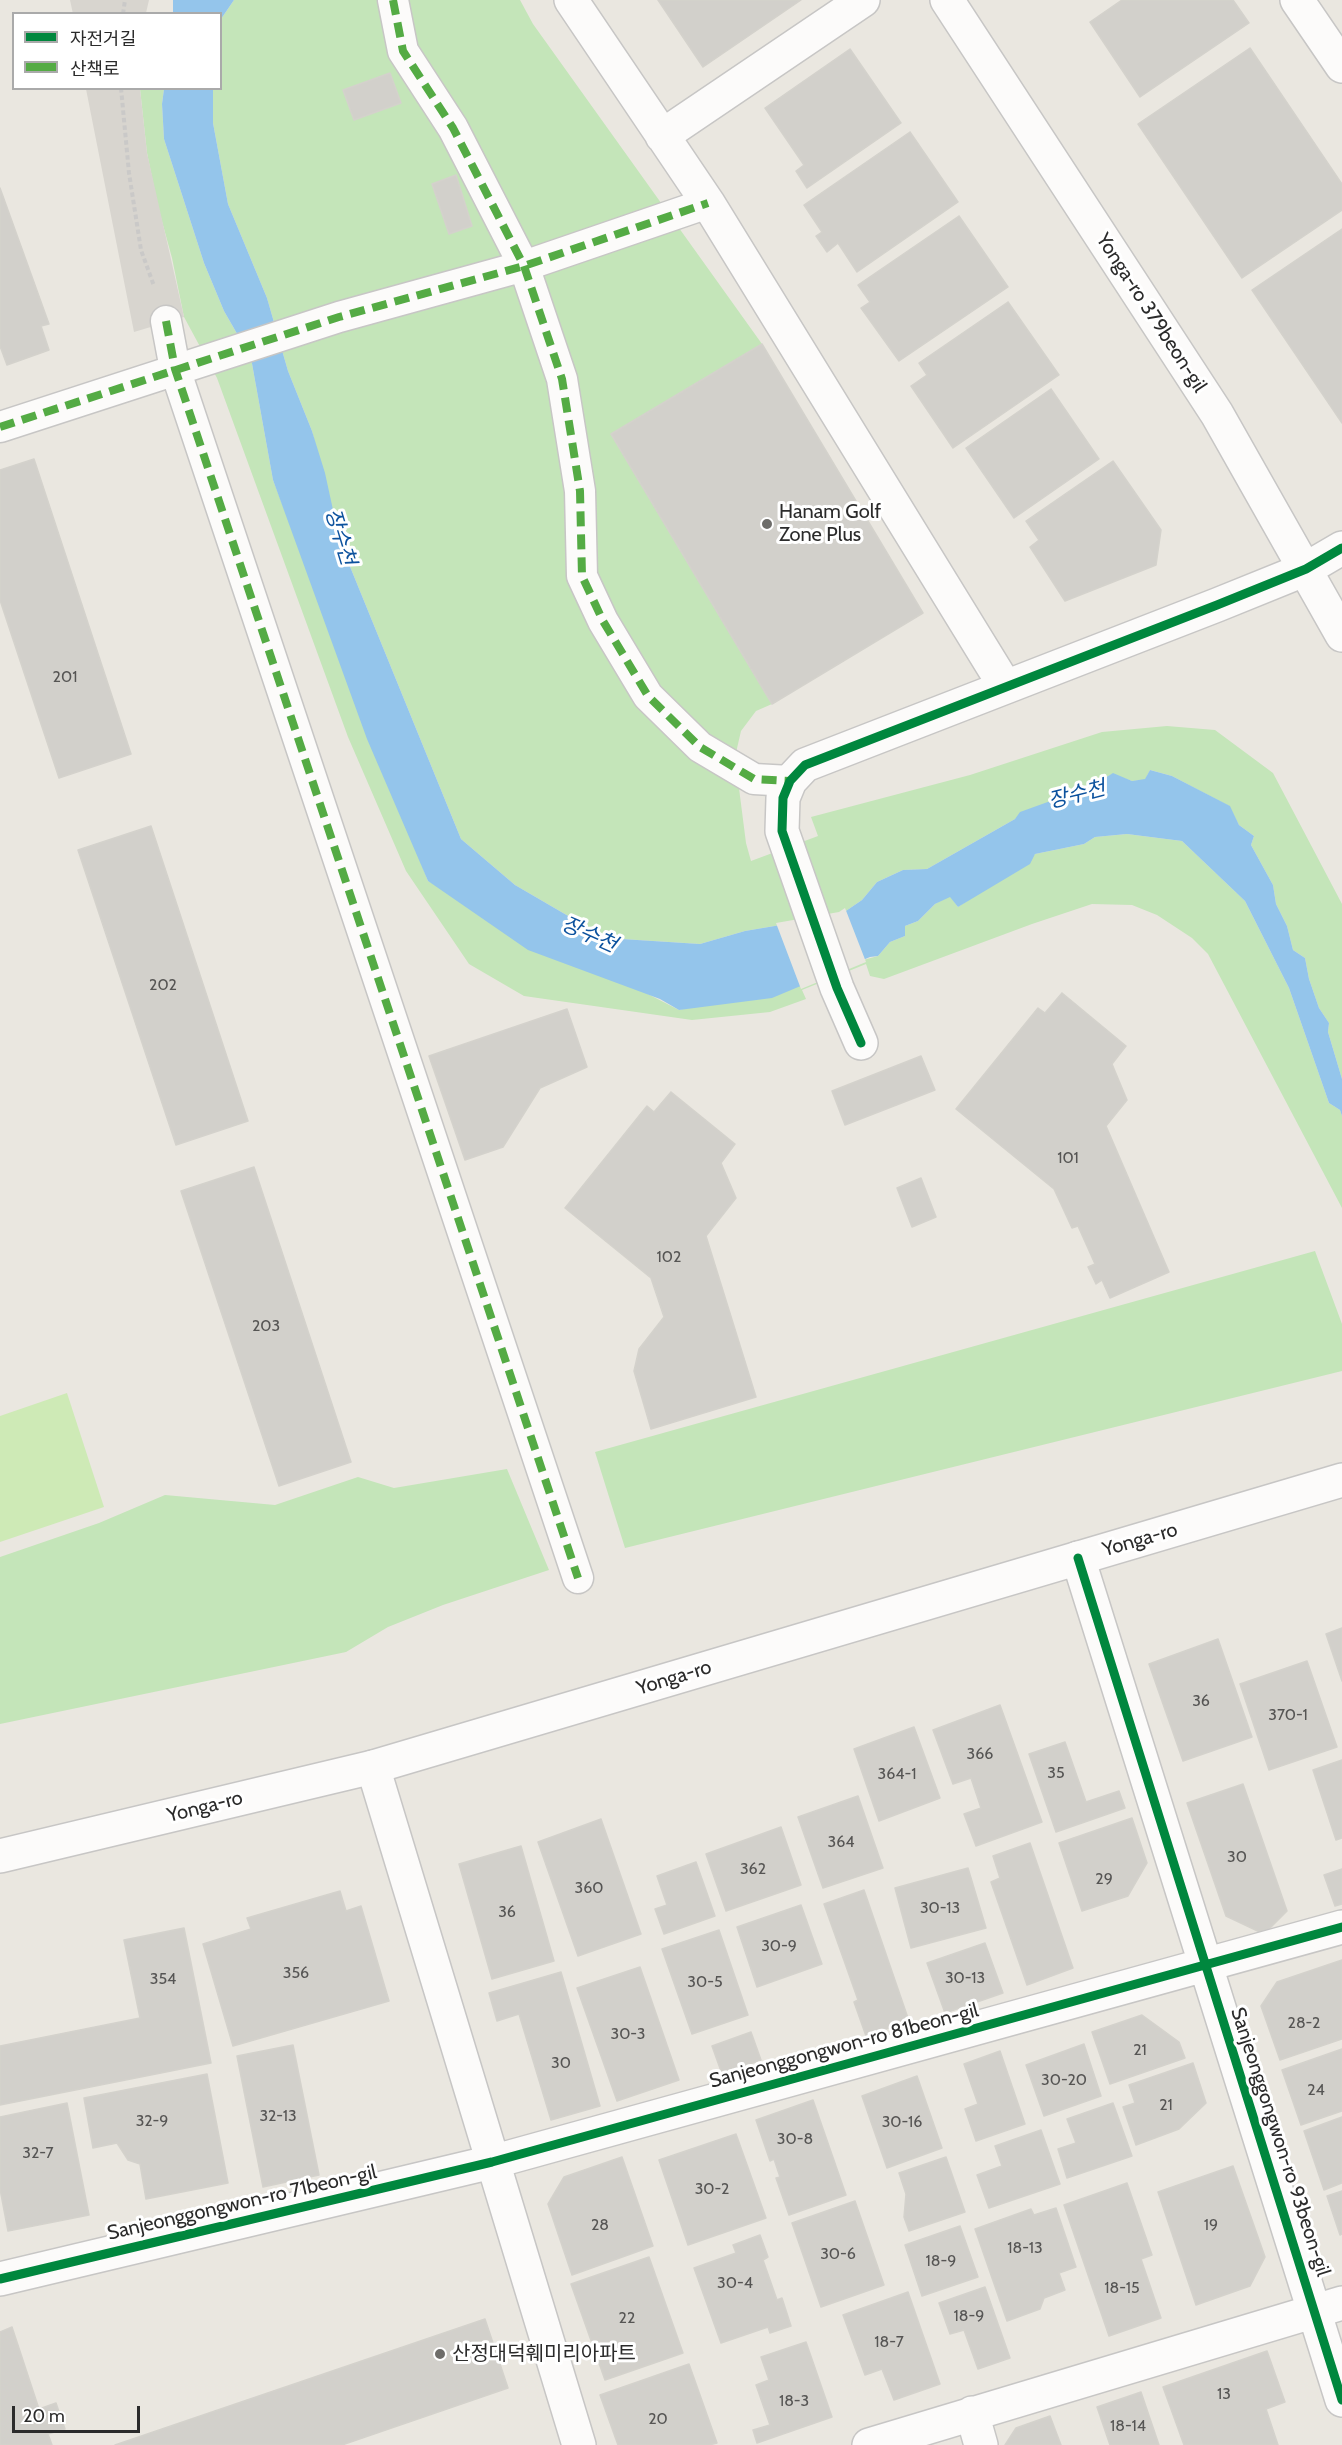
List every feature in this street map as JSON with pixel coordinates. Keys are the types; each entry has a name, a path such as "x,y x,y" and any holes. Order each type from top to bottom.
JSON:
{"street":[{"path":"393,0 403,51 453,128 524,266 562,379 579,490 582,576 603,621 648,696 700,747 754,779 790,781"},
{"path":"571,0 708,203 1005,686"},
{"path":"662,136 863,0"},
{"name":"Yonga-ro 379beon-gil","path":"947,0 1217,414 1342,635"},
{"path":"1297,0 1342,66"},
{"path":"0,427 339,317 524,266 708,203"},
{"path":"166,321 578,1578"},
{"path":"861,1043 837,988 782,831 783,798 790,781 805,765 1306,569 1342,548"},
{"name":"Yonga-ro","path":"0,1856 373,1767 1342,1480"},
{"name":"Sanjeonggongwon-ro 93beon-gil","path":"1078,1558 1205,1964 1328,2307 1342,2400"},
{"path":"373,1767 579,2445"},
{"path":"1205,1964 1342,1927"},
{"name":"Sanjeonggongwon-ro 81beon-gil","path":"492,2162 1205,1964"},
{"name":"Sanjeonggongwon-ro 71beon-gil","path":"0,2279 492,2162"},
{"path":"869,2445 1328,2307"},
{"path":"972,2413 981,2445"}],"path":[{"path":"121,90 129,172 141,250 166,321"}],"green space":[{"path":"234,0 520,0 533,24 762,344 611,434 772,704 756,711 741,731 735,757 746,843 751,861 818,836 811,817 970,775 1102,732 1167,726 1215,730 1273,773 1342,904 1342,1079 1328,1032 1329,1023 1319,1008 1309,979 1305,958 1293,950 1287,926 1276,904 1273,885 1251,845 1254,836 1239,825 1229,806 1172,776 1150,770 1145,780 1132,781 1112,774 1097,783 1089,795 1072,796 1015,819 927,869 903,870 877,882 862,900 840,915 745,931 700,944 606,938 515,885 461,839 340,542 312,431 288,371 267,298 228,204 213,123 213,90 222,90 222,18"},
{"path":"140,90 164,90 162,104 164,139 204,263 224,311 251,358 273,480 428,881 679,1010 878,956 890,942 905,936 905,926 918,921 935,904 950,896 958,907 1035,854 1084,844 1095,837 1127,834 1182,841 1245,901 1289,988 1329,1103 1340,1110 1342,1116 1342,1208 1208,954 1192,938 1157,915 1132,905 1092,904 884,979 870,976 866,964 802,990 806,999 770,1012 692,1020 524,996 469,964 406,871 348,737 217,378 184,317 147,153"},
{"path":"1315,1251 1342,1324 1342,1371 625,1548 595,1452"},
{"path":"67,1393 104,1507 0,1542 0,1416"},
{"path":"507,1469 549,1570 443,1605 388,1627 346,1652 0,1724 0,1557 99,1523 165,1495 275,1505 358,1477 394,1488"}],"shaded area":[{"path":"70,0 149,0 146,12 73,12"},
{"path":"86,90 140,90 147,153 184,317 134,332"}],"water":[{"path":"173,0 234,0 222,18 222,12 173,12"},
{"name":"장수천","path":"164,90 213,90 213,123 228,204 267,298 288,371 312,431 325,473 340,542 461,839 515,885 606,938 700,944 745,931 840,915 862,900 877,882 903,870 927,869 1015,819 1020,812 1056,799 1089,795 1097,783 1113,773 1132,781 1145,779 1150,770 1172,776 1230,806 1239,825 1254,836 1251,845 1273,885 1276,904 1287,926 1293,950 1305,958 1309,979 1319,1008 1329,1023 1328,1032 1342,1079 1342,1116 1340,1110 1329,1103 1289,988 1245,901 1182,841 1127,834 1095,837 1084,844 1035,854 1030,864 958,907 950,897 935,904 918,921 905,926 905,936 890,942 878,956 870,957 772,998 679,1010 660,999 528,950 428,881 367,739 273,480 251,358 224,311 204,263 164,139 162,104"}],"pier":[{"path":"845,908 866,962 801,989 776,923 839,912"}],"building":[{"path":"658,0 801,0 703,67"},
{"path":"1122,0 1233,0 1249,23 1140,97 1090,22"},
{"path":"1250,48 1342,184 1342,210 1242,278 1138,124"},
{"path":"850,49 901,123 807,188 796,171 804,165 765,108"},
{"path":"390,73 401,103 354,120 343,90"},
{"path":"910,132 958,202 857,272 838,243 827,252 816,236 822,232 804,205"},
{"path":"456,175 472,226 449,234 432,184"},
{"path":"0,188 49,324 41,326 49,350 7,365 0,346"},
{"path":"959,216 1008,287 899,361 861,308 870,302 858,285"},
{"path":"1342,229 1342,423 1252,290"},
{"path":"1008,302 1059,375 953,448 911,386 927,375 919,363"},
{"name":"Hanam Golf Zone Plus","path":"762,344 923,613 772,704 611,434"},
{"path":"1051,389 1099,459 1014,518 966,448"},
{"path":"34,459 131,754 59,778 0,600 0,470"},
{"path":"1113,461 1161,530 1156,565 1065,601 1030,547 1039,540 1026,521"},
{"path":"151,826 248,1121 176,1145 78,850"},
{"path":"1062,993 1126,1046 1112,1064 1127,1100 1106,1126 1169,1272 1110,1298 1102,1280 1096,1284 1088,1267 1095,1264 1078,1226 1072,1228 1054,1189 956,1109 1038,1008 1045,1013"},
{"path":"567,1009 587,1067 540,1088 503,1147 465,1160 429,1056"},
{"path":"921,1056 935,1090 845,1125 832,1091"},
{"path":"671,1092 735,1144 721,1163 736,1198 706,1236 756,1397 651,1429 634,1371 639,1349 664,1317 651,1278 565,1208 647,1106 654,1112"},
{"path":"254,1167 351,1462 279,1486 181,1191"},
{"path":"921,1178 936,1217 912,1227 897,1188"},
{"path":"1342,1628 1342,1681 1326,1634"},
{"path":"1218,1639 1252,1737 1183,1761 1149,1664"},
{"path":"1307,1661 1337,1747 1269,1770 1240,1684"},
{"path":"1000,1705 1042,1822 976,1846 964,1814 981,1808 971,1778 953,1784 933,1730"},
{"path":"914,1727 940,1798 879,1821 854,1749"},
{"path":"1065,1742 1086,1802 1119,1791 1125,1808 1056,1832 1029,1754"},
{"path":"1342,1760 1342,1838 1336,1840 1313,1770"},
{"path":"1243,1784 1287,1911 1264,1934 1226,1916 1187,1803"},
{"path":"858,1796 883,1868 823,1888 798,1817"},
{"path":"1132,1818 1147,1863 1128,1896 1082,1911 1059,1843"},
{"path":"601,1819 641,1934 578,1956 538,1842"},
{"path":"781,1827 801,1885 726,1911 706,1854"},
{"path":"1030,1843 1073,1968 1027,1985 991,1882 1000,1878 993,1856"},
{"path":"521,1846 554,1961 492,1979 459,1864"},
{"path":"696,1862 715,1916 664,1934 655,1909 667,1905 657,1876"},
{"path":"968,1868 986,1928 911,1948 895,1888"},
{"path":"1342,1869 1342,1904 1335,1906 1324,1875"},
{"path":"864,1890 909,2021 866,2036 854,2002 858,2000 824,1904"},
{"path":"340,1891 346,1911 361,1906 389,2001 233,2046 203,1944 251,1929 247,1918"},
{"path":"801,1905 822,1964 757,1987 737,1927"},
{"path":"184,1928 211,2063 0,2105 0,2046 140,2018 124,1940"},
{"path":"719,1930 748,2015 692,2034 662,1949"},
{"path":"985,1943 1003,1993 945,2013 927,1963"},
{"path":"1342,1960 1342,2039 1280,2060 1261,2006 1277,1982"},
{"path":"640,1967 679,2080 617,2101 577,1988"},
{"path":"561,1972 600,2106 551,2120 519,2014 497,2021 489,1993"},
{"path":"1142,2015 1179,2042 1185,2058 1110,2084 1092,2032"},
{"path":"751,2032 761,2060 722,2074 712,2046"},
{"path":"1084,2044 1101,2096 1044,2116 1026,2065"},
{"path":"293,2045 319,2175 263,2187 237,2056"},
{"path":"1342,2049 1342,2111 1301,2125 1282,2070"},
{"path":"1000,2051 1025,2124 976,2141 965,2109 978,2104 964,2064"},
{"path":"1193,2063 1206,2103 1179,2129 1136,2145 1123,2107 1135,2103 1129,2085"},
{"path":"207,2074 228,2183 146,2199 140,2164 128,2160 117,2143 93,2148 84,2098"},
{"path":"917,2076 942,2148 887,2168 862,2096"},
{"path":"813,2100 846,2195 789,2215 776,2178 780,2177 774,2159 770,2161 756,2120"},
{"path":"67,2103 89,2215 8,2231 0,2189 0,2117"},
{"path":"1113,2103 1132,2156 1067,2178 1058,2149 1076,2143 1067,2119"},
{"path":"1342,2117 1342,2183 1324,2190 1304,2131"},
{"path":"1041,2130 1060,2184 989,2208 977,2175 1002,2166 995,2146"},
{"path":"736,2134 766,2218 688,2245 659,2160"},
{"path":"622,2157 653,2246 572,2275 548,2204 564,2177"},
{"path":"946,2157 965,2212 909,2231 904,2217 906,2194 899,2173"},
{"path":"1233,2166 1265,2257 1250,2286 1196,2305 1158,2192"},
{"path":"1127,2183 1152,2255 1141,2259 1161,2318 1109,2336 1064,2205"},
{"path":"1342,2191 1342,2234 1340,2235 1327,2196"},
{"path":"855,2201 884,2285 821,2307 792,2223"},
{"path":"1056,2208 1076,2267 1059,2273 1065,2290 1044,2298 1040,2309 1007,2321 975,2229 1031,2209 1034,2215"},
{"path":"960,2226 978,2277 922,2296 905,2245"},
{"path":"760,2235 768,2257 763,2260 777,2300 782,2298 791,2326 770,2333 768,2327 721,2343 694,2268 736,2253 733,2245"},
{"path":"649,2257 683,2353 605,2380 571,2284"},
{"path":"985,2287 1010,2358 978,2369 964,2330 950,2334 939,2303"},
{"path":"908,2292 940,2384 894,2400 882,2369 865,2375 843,2315"},
{"name":"산정대덕훼미리아파트","path":"485,2319 508,2388 342,2445 115,2445"},
{"path":"12,2327 39,2409 56,2403 65,2429 48,2434 52,2445 0,2445 0,2332"},
{"path":"806,2342 832,2417 757,2443 753,2430 770,2425 756,2385 769,2380 761,2357"},
{"path":"1267,2351 1285,2402 1266,2409 1278,2445 1184,2445 1163,2387"},
{"path":"689,2364 717,2443 709,2445 618,2445 600,2395"},
{"path":"1141,2392 1159,2445 1110,2445 1097,2407"},
{"path":"1050,2416 1061,2445 1005,2445 1016,2428"}],"marked path":[{"path":"393,0 403,51 453,128 524,266 562,379 580,491 582,576 603,621 648,696 700,747 754,779 790,781"},
{"path":"0,427 339,317 524,266 708,203"},
{"path":"166,321 175,369 578,1578"}],"cycle path":[{"path":"861,1043 837,988 782,831 783,798 790,781 805,765 1217,605 1306,569 1342,548"},
{"path":"1078,1558 1342,2400"},
{"path":"0,2279 492,2162 1342,1927"}],"place":[{"name":"Hanam Golf Zone Plus","path":"767,524"},
{"name":"산정대덕훼미리아파트","path":"440,2354"}]}
